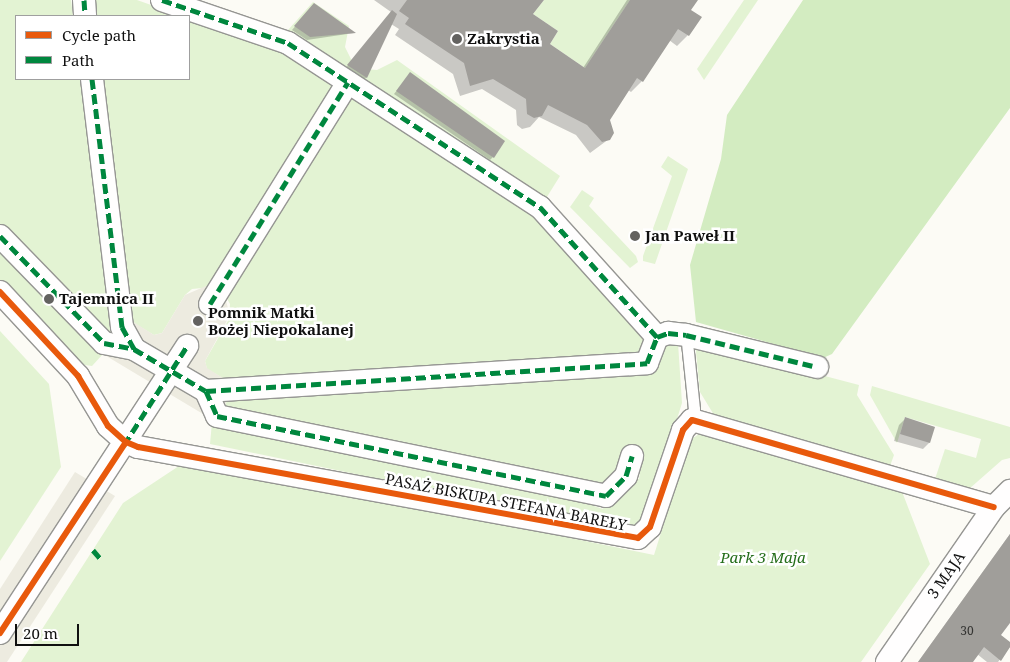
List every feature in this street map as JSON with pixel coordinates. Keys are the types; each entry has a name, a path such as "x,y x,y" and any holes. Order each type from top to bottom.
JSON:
{"street":[{"path":"84,0 85,15"},
{"path":"162,0 288,43 540,207 657,337"},
{"path":"92,80 122,327 134,349"},
{"path":"210,304 348,82"},
{"path":"0,236 104,343 134,349 206,391 217,416 606,496 626,476 632,456"},
{"name":"PASAŻ BISKUPA STEFANA BAREŁY","path":"0,292 78,376 108,426 126,442 138,447 638,538 650,526 684,430 692,420"},
{"path":"206,391 648,363 657,337 668,332 685,329 818,367"},
{"path":"0,633 187,346"},
{"path":"692,420 994,507"},
{"name":"3 MAJA","path":"887,662 994,507 1010,491"}],"lane":[{"path":"685,329 694,409 692,420"}],"green space":[{"path":"0,0 71,0 73,15 15,15 15,80 82,80 116,332 111,337 0,227"},
{"path":"90,0 137,0 179,15 90,15"},
{"path":"544,0 630,0 585,68 550,44 558,31 533,14"},
{"path":"744,0 758,0 704,80 697,69"},
{"path":"803,0 1010,0 1010,108 832,354 823,358 696,322 690,265 721,159 727,115"},
{"path":"313,2 349,26 345,47 352,61 364,69 377,70 397,60 560,176 545,200 288,30"},
{"path":"190,19 278,51 336,87 213,287 192,289 185,295 162,333 154,335 132,322 98,80 190,80"},
{"path":"349,95 536,217 646,336 639,357 235,385 207,369 205,361 229,319 230,304 224,293"},
{"path":"668,156 688,169 655,264 643,261 643,256 672,176 661,167"},
{"path":"582,190 594,198 589,206 636,256 638,262 630,268 570,207"},
{"path":"0,243 103,354 92,366 78,364 0,281"},
{"path":"0,331 49,384 61,467 0,561"},
{"path":"695,342 859,385 857,395 894,455 890,466 714,415 700,392"},
{"path":"678,343 682,403 648,512 635,527 626,530 210,444 212,422 596,499 594,506 603,509 605,504 635,479 639,479 640,473 634,471 604,489 230,412 225,405 230,395 636,368 662,346"},
{"path":"872,386 1010,427 1010,458 1002,460 969,489 935,479 945,449 976,458 981,439 905,417 897,443 870,395"},
{"name":"Park 3 Maja","path":"702,432 901,489 930,564 861,662 21,662 123,503 188,460 654,555 690,440"}],"shaded area":[{"path":"206,286 224,294 230,315 205,361 207,368 234,385 225,405 213,420 103,354 132,321 154,335 162,333 185,295"},
{"path":"75,472 115,496 7,662 0,662 0,589"}],"building":[{"path":"407,0 544,0 533,14 558,31 550,44 585,68 630,0 698,0 691,10 702,17 689,36 678,29 643,82 637,78 610,120 614,133 610,140 602,142 587,125 548,105 542,116 534,118 527,114 526,99 493,79 470,86 464,63 405,24 409,18 399,11"},
{"path":"314,3 356,33 310,37 294,26"},
{"path":"392,10 397,14 367,78 347,65"},
{"path":"410,72 505,141 494,158 396,91"},
{"path":"905,417 935,427 930,443 900,434"},
{"path":"1010,534 1010,623 1001,635 1010,642 1010,647 1001,661 984,647 973,662 918,662"}],"marked path":[{"path":"84,0 85,15"},
{"path":"162,0 288,43 540,207 657,337 668,333 686,335 817,367"},
{"path":"92,80 122,327 134,349"},
{"path":"210,304 348,82"},
{"path":"0,236 104,343 134,349 206,391 647,363 657,337"},
{"path":"124,445 187,346"},
{"path":"206,391 217,416 606,496 626,476 632,456"},
{"path":"93,550 100,558"}],"cycle path":[{"path":"0,292 78,376 108,426 126,442 138,447 638,538 650,527 683,430 692,420 994,507"},
{"path":"0,633 126,442"}],"place":[{"name":"Zakrystia","path":"457,39"},
{"name":"Jan Paweł II","path":"635,236"},
{"name":"Tajemnica II","path":"49,299"},
{"name":"Pomnik Matki Bożej Niepokalanej","path":"198,321"}]}
